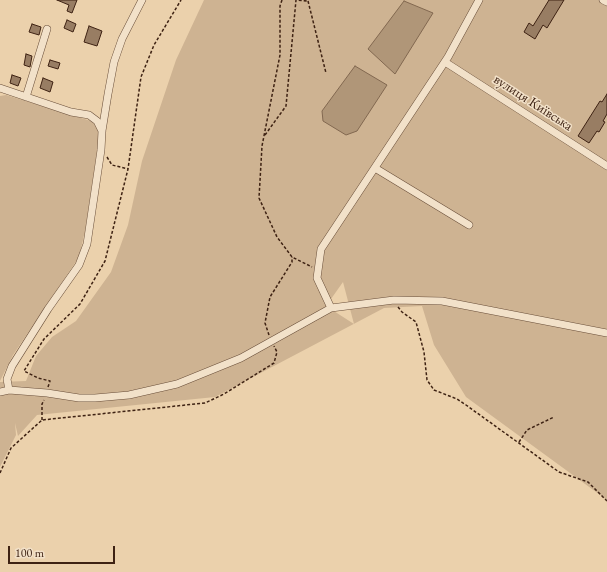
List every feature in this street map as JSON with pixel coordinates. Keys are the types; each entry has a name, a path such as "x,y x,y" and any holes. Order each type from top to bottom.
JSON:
{"street":[{"path":"9,390 7,379 12,366 48,309 79,265 87,244 102,150 102,132 114,62 122,39 142,0"},
{"path":"331,308 317,278 321,248 445,62 479,0"},
{"path":"603,0 607,2"},
{"path":"26,97 48,29"},
{"name":"вулиця Київська","path":"445,62 607,166"},
{"path":"0,88 71,112 89,115 96,121 102,132"},
{"path":"375,168 470,225"},
{"path":"0,392 9,390 46,393 79,398 95,398 129,395 177,384 241,358 331,308 394,300 442,301 607,333"}],"path":[{"path":"42,420 42,404 50,381 38,378 24,371 44,339 80,304 105,261 128,169 141,77 154,45 181,0"},
{"path":"282,0 280,6 280,55 262,146 259,198 276,237 288,252 297,260 318,270"},
{"path":"264,136 286,106 296,0 308,0 326,73"},
{"path":"102,150 112,165 128,169"},
{"path":"394,300 402,312 416,322 424,352 427,380 434,390 457,399 559,472 588,482 607,501"},
{"path":"519,442 527,430 554,417"}],"shaded area":[{"path":"204,0 607,0 607,500 466,397 434,345 422,306 384,308 354,324 215,397 37,415 18,436 15,423 16,435 0,467 0,382 26,381 36,356 52,337 76,321 111,272 128,225 142,161 176,60","holes":["343,282 354,324 326,306"]},
{"path":"404,1 433,13 395,74 368,49"},
{"path":"355,66 387,85 357,131 346,135 323,121 322,111"},
{"path":"6,95 91,121 100,130 85,231 79,257 13,355 0,381 0,96"}],"building":[{"path":"57,0 77,0 72,13 67,11 69,5"},
{"path":"549,0 564,0 547,28 543,25 535,39 524,32 529,23 533,26"},
{"path":"67,20 76,24 73,32 64,28"},
{"path":"32,24 41,27 39,35 29,32"},
{"path":"89,26 102,31 97,46 84,42"},
{"path":"26,54 32,56 30,67 24,65"},
{"path":"50,60 60,63 58,69 48,66"},
{"path":"12,75 21,78 18,86 10,83"},
{"path":"43,78 53,82 50,92 40,88"},
{"path":"607,94 607,114 603,121 605,122 599,132 597,131 589,143 578,136 600,101 602,102"}]}
